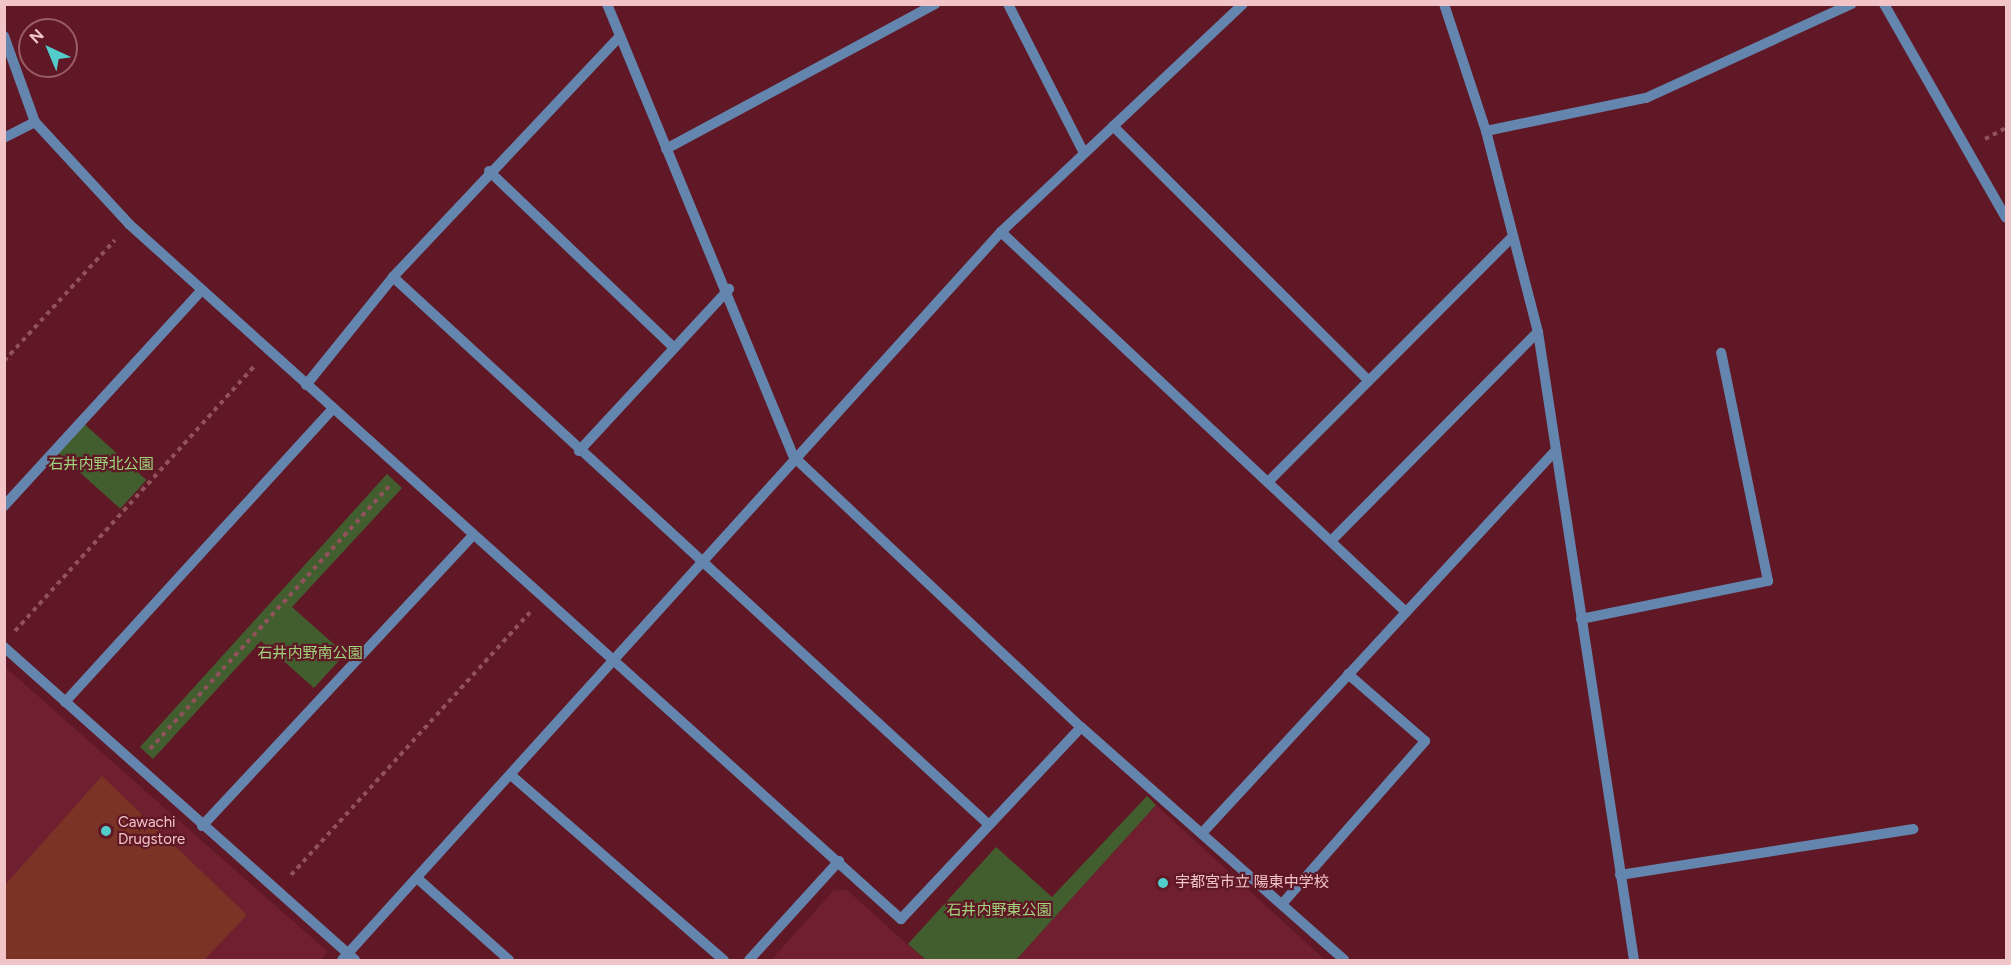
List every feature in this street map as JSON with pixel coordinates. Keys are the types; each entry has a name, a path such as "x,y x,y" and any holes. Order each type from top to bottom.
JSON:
{"street":[{"path":"607,4 617,39 729,289 794,457 1080,727 1203,832 1344,960"},
{"path":"666,149 935,4"},
{"path":"1008,4 1084,153"},
{"path":"4,647 348,958 794,457 1001,232 1243,4"},
{"path":"1444,4 1486,131 1538,332 1634,960"},
{"path":"1486,131 1646,98 1851,4"},
{"path":"1884,4 2007,218"},
{"path":"4,36 35,122 129,224 901,919 1080,727"},
{"path":"306,385 393,277 489,171 617,39"},
{"path":"4,138 35,122"},
{"path":"1113,126 1369,381"},
{"path":"489,171 674,348"},
{"path":"1001,232 1406,612"},
{"path":"1268,482 1513,236"},
{"path":"393,277 579,451 988,824"},
{"path":"579,451 729,289"},
{"path":"4,506 202,290"},
{"path":"1331,542 1538,332"},
{"path":"1581,619 1768,581 1721,353"},
{"path":"65,702 333,408"},
{"path":"1203,832 1556,450"},
{"path":"202,826 473,535"},
{"path":"1282,904 1425,741 1348,674"},
{"path":"512,776 724,960"},
{"path":"1620,875 1913,829"},
{"path":"749,960 839,861"},
{"path":"417,878 508,960"}],"path":[{"path":"4,361 129,224"},
{"path":"12,634 268,351"},
{"path":"135,765 403,471"},
{"path":"276,891 543,598"}],"shaded area":[{"path":"4,666 328,952 321,960 5,960"},
{"name":"宇都宮市立 陽東中学校","path":"1156,805 1325,960 1016,960"},
{"path":"834,890 847,890 925,960 771,960"}],"green space":[{"name":"石井内野北公園","path":"81,421 146,480 120,509 55,450"},
{"name":"石井内野南公園","path":"387,474 402,488 292,607 345,654 314,688 261,641 153,759 140,747"},
{"name":"石井内野東公園","path":"1147,796 1156,805 1016,960 926,960 908,944 996,847 1052,897"}],"building":[{"name":"Cawachi Drugstore","path":"102,776 247,915 204,960 4,960 4,886"}],"place":[{"name":"Cawachi Drugstore","path":"106,831"},
{"name":"宇都宮市立 陽東中学校","path":"1163,883"}]}
